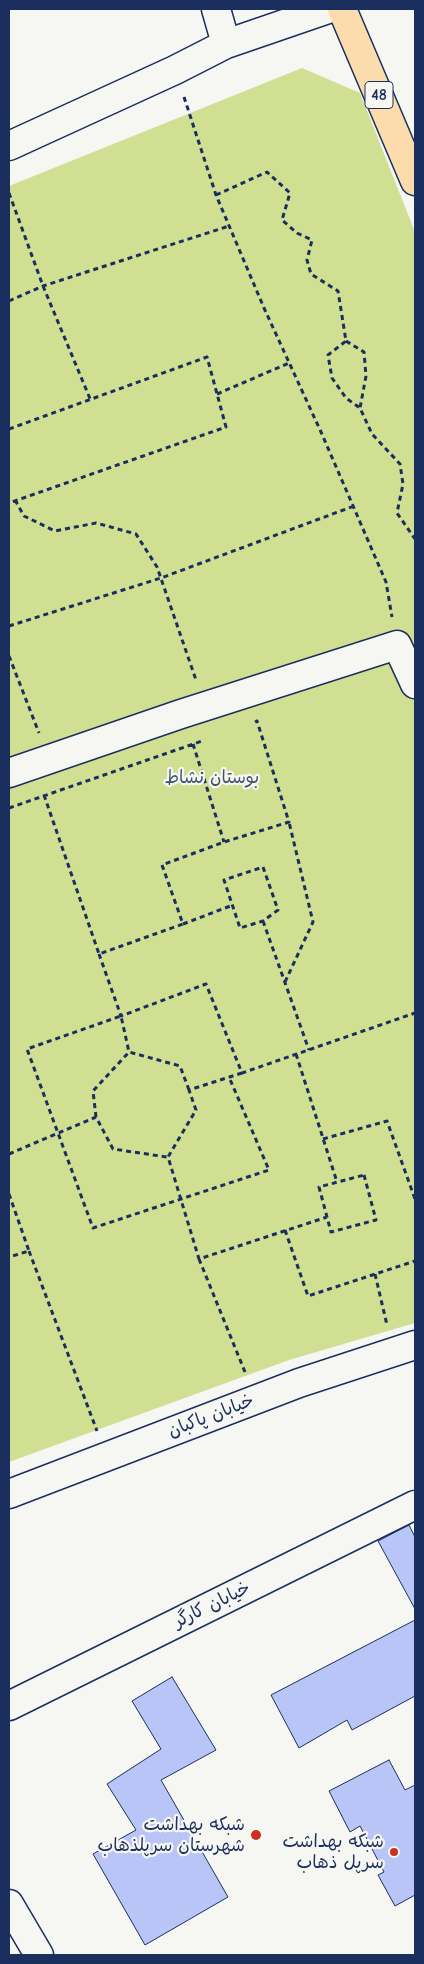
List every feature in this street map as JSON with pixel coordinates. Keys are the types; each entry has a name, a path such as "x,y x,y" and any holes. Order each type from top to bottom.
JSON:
{"main road":[{"name":"48","path":"342,9 415,181"}],"street":[{"path":"216,9 226,44"},
{"path":"9,146 176,70 226,44 328,9"},
{"path":"9,773 397,644 415,684"},
{"name":"خیابان پاکبان","path":"9,1494 300,1382 405,1349"},
{"name":"خیابان کارگر","path":"9,1706 415,1505"},
{"path":"9,1904 39,1955"}],"path":[{"path":"176,70 216,195 386,582 397,644"},
{"path":"216,195 267,172 290,193 282,220 297,233 312,240 306,260 311,274 338,291 346,341 364,352 366,376 360,408"},
{"path":"9,193 42,286 91,401"},
{"path":"9,301 42,286 229,226"},
{"path":"346,341 328,355 332,378 346,398 360,408 372,434 400,464 403,484 397,513 415,539"},
{"path":"9,429 91,401 207,357 226,427 9,503"},
{"path":"217,394 289,363"},
{"path":"15,500 24,516 55,531 96,523 136,534 158,567 204,707"},
{"path":"9,626 161,578 354,506"},
{"path":"9,656 49,759"},
{"path":"248,724 257,721 289,822 313,922 285,982"},
{"path":"9,808 211,738"},
{"path":"193,744 224,842"},
{"path":"44,795 121,1016 129,1052"},
{"path":"183,924 162,865 224,842 289,822"},
{"path":"263,867 278,910 263,921 240,928 224,880 263,867"},
{"path":"99,954 232,905"},
{"path":"263,921 309,1050"},
{"path":"230,1077 269,1170 92,1228 27,1049 206,984 242,1073"},
{"path":"189,1090 415,1013"},
{"path":"129,1052 180,1066 189,1090 196,1110 168,1157 199,1259 256,1400"},
{"path":"129,1052 93,1091 96,1117 112,1149 168,1157"},
{"path":"296,1054 337,1182"},
{"path":"9,1154 96,1117"},
{"path":"323,1139 387,1120 415,1199"},
{"path":"364,1175 376,1220 331,1232 327,1217 319,1187 364,1175"},
{"path":"9,1194 107,1456"},
{"path":"199,1259 327,1217"},
{"path":"285,1230 308,1296 415,1261"},
{"path":"9,1257 29,1251"},
{"path":"375,1274 405,1349"}],"green space":[{"name":"بوستان نشاط","path":"302,68 360,93 415,232 415,1323 289,1360 9,1462 9,186"}],"building":[{"path":"409,1525 415,1537 415,1609 378,1541"},
{"path":"415,1620 415,1696 352,1730 347,1720 299,1748 271,1695"},
{"path":"172,1677 216,1750 161,1780 228,1897 145,1945 93,1854 136,1830 107,1784 161,1749 132,1701"},
{"name":"شبکه بهداشت سرپل ذهاب","path":"389,1760 405,1790 415,1785 415,1895 395,1906 378,1875 384,1872 360,1826 350,1832 329,1791"}],"place":[{"name":"شبکه بهداشت شهرستان سرپلذهاب","path":"256,1835"},
{"name":"شبکه بهداشت سرپل ذهاب","path":"394,1852"}]}
